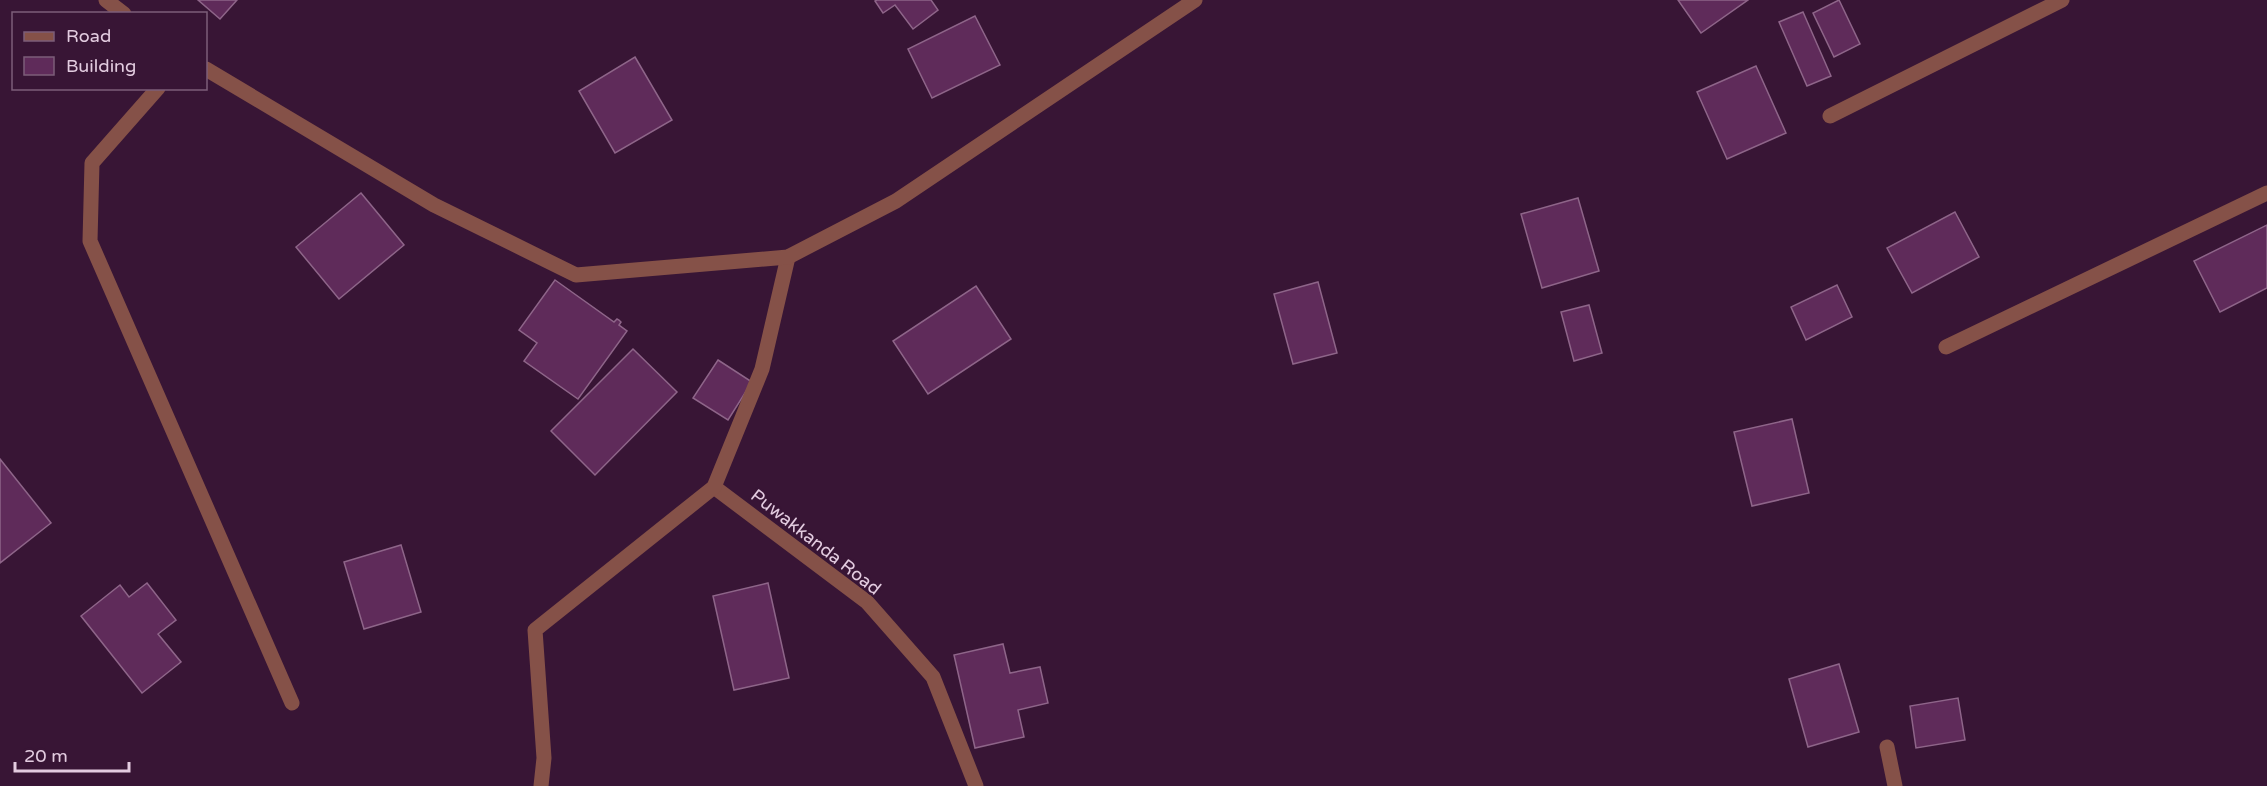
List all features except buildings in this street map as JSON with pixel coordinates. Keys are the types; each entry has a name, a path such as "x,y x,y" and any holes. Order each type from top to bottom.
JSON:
{"street":[{"path":"106,0 121,12"},
{"path":"207,70 434,205 576,275 788,256 896,201 1195,0"},
{"path":"1830,116 2061,0"},
{"path":"156,90 92,162 90,241 292,703"},
{"path":"1946,347 2267,193"},
{"path":"541,786 543,759 535,630 714,488 762,369 788,256"},
{"name":"Puwakkanda Road","path":"714,488 867,602 933,677 976,786"},
{"path":"1887,747 1895,786"}]}
